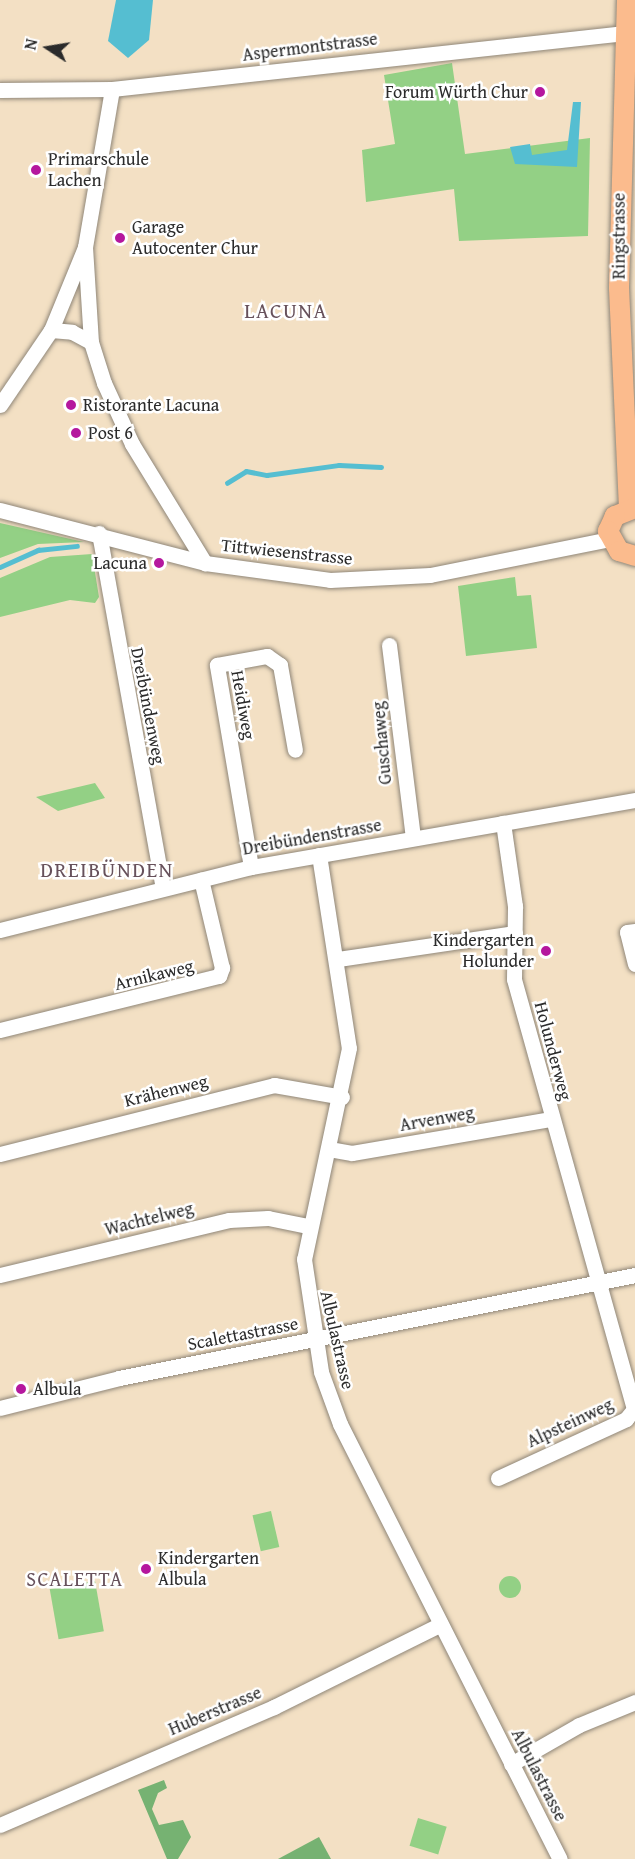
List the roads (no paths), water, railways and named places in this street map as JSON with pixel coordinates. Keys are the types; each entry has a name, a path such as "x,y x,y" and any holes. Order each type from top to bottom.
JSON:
{"main road":[{"name":"Ringstrasse","path":"627,0 625,33 632,508"},
{"path":"632,508 610,523 610,539 619,551 634,560"}],"street":[{"name":"Aspermontstrasse","path":"0,90 112,89 625,33"},
{"path":"0,405 51,330 85,247 112,89"},
{"path":"85,247 91,342 132,444 205,563"},
{"path":"51,330 72,332 91,342"},
{"name":"Tittwiesenstrasse","path":"0,510 99,533 205,563 359,580 539,557 610,539"},
{"name":"Dreibündenweg","path":"99,533 164,887"},
{"name":"Guschaweg","path":"389,645 413,838"},
{"name":"Heidiweg","path":"251,867 217,664 267,656 280,664 295,750"},
{"name":"Dreibündenstrasse","path":"0,930 251,867 635,800"},
{"name":"Holunderweg","path":"503,823 515,933 514,979 595,1284"},
{"name":"Albulastrasse","path":"319,855 348,1026 342,1097 308,1226 304,1280 314,1340 340,1424 560,1859"},
{"name":"Arnikaweg","path":"0,1030 219,976 222,969 201,879"},
{"path":"635,931 627,932 635,964"},
{"path":"338,959 515,933"},
{"name":"Krähenweg","path":"0,1154 274,1085 342,1097"},
{"name":"Arvenweg","path":"329,1149 352,1154 551,1119"},
{"name":"Wachtelweg","path":"0,1275 229,1220 268,1218 308,1226"},
{"name":"Scalettastrasse","path":"0,1408 314,1340 635,1275"},
{"name":"Alpsteinweg","path":"498,1478 626,1419 634,1409 595,1284"},
{"name":"Huberstrasse","path":"0,1825 274,1707 441,1624"},
{"path":"512,1764 579,1725 635,1702"}],"water":[{"path":"116,0 153,0 149,40 128,58 108,41"},
{"path":"573,102 581,102 577,167 515,164 510,147 530,144 532,155 567,150"}],"waterway":[{"path":"227,483 246,471 267,475 339,465 381,467"},
{"path":"0,567 38,550 77,546"}],"place":[{"name":"Forum Würth Chur","path":"540,92"},
{"name":"Primarschule Lachen","path":"36,170"},
{"name":"Garage Autocenter Chur","path":"120,238"},
{"name":"Ristorante Lacuna","path":"71,405"},
{"name":"Post 6","path":"76,433"},
{"name":"Lacuna","path":"159,563"},
{"name":"Kindergarten Holunder","path":"546,951"},
{"name":"Albula","path":"21,1389"},
{"name":"Kindergarten Albula","path":"146,1569"}],"district":[{"name":"LACUNA","path":"286,311"},
{"name":"DREIBÜNDEN","path":"107,870"},
{"name":"SCALETTA","path":"75,1578"}]}
